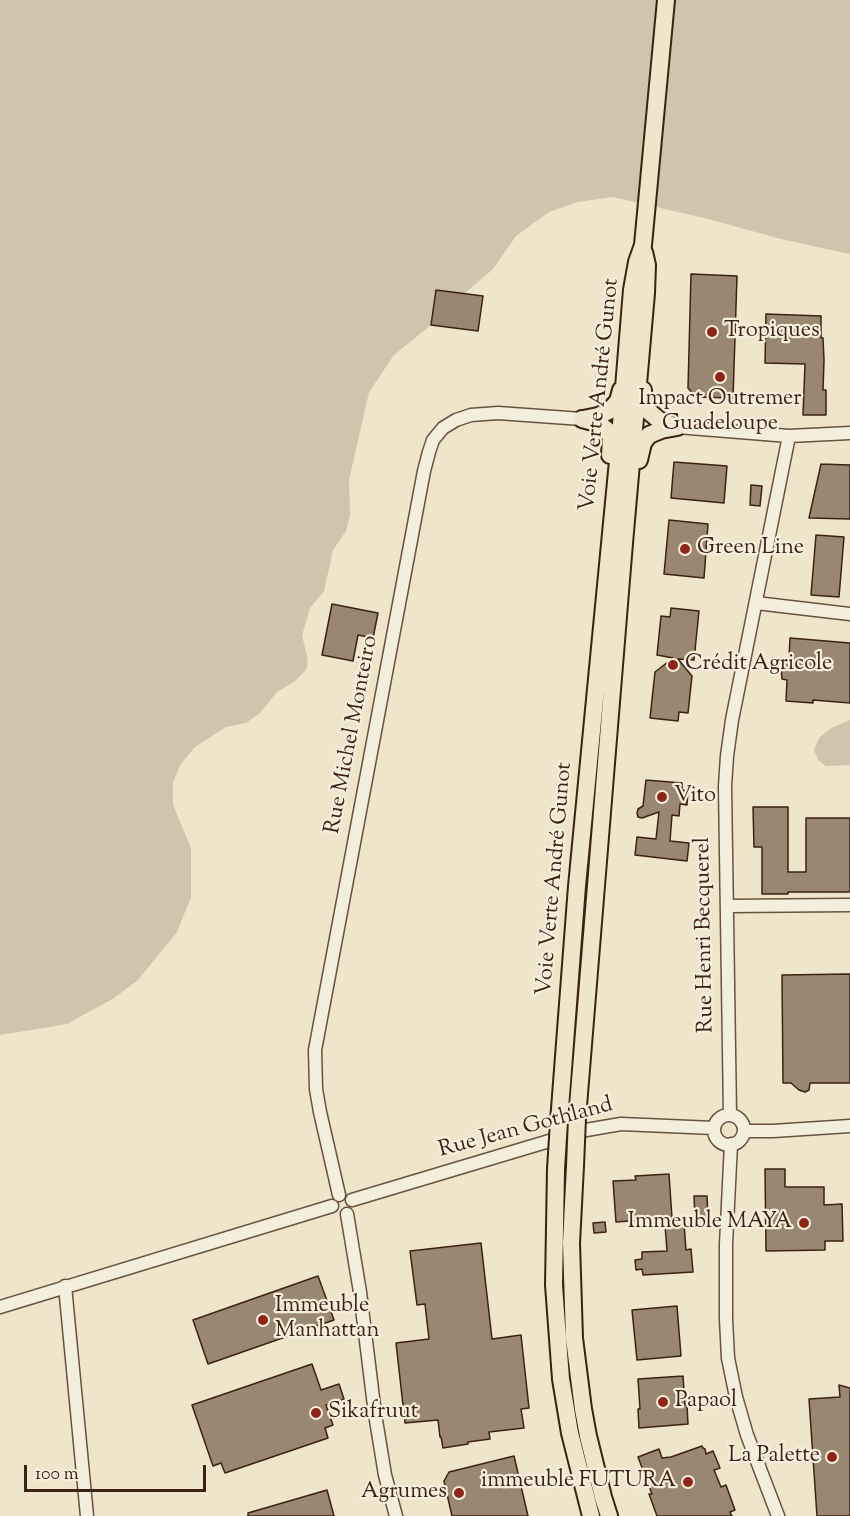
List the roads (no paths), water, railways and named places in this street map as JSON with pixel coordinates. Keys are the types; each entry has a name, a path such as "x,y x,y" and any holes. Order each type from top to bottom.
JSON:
{"main road":[{"name":"Voie Verte André Gunot","path":"591,1516 570,1433 561,1379 554,1285 556,1169 577,886 617,540 634,358 646,293 647,265 643,245 666,0"},
{"path":"582,419 604,414 615,405 634,358 644,369 643,401 647,410 659,420 677,428"},
{"path":"582,419 602,426 611,438 605,525 617,540 630,532 640,451 643,443 654,432 677,428"},
{"name":"Voie Verte André Gunot","path":"609,1516 586,1427 574,1338 571,1243 577,1118 617,540"}],"street":[{"name":"Rue Michel Monteiro","path":"339,1195 316,1089 315,1050 429,452 433,440 443,428 471,415 498,413 582,419"},
{"path":"677,428 789,436 850,433"},
{"name":"Rue Henri Becquerel","path":"730,1115 725,786 727,756 732,720 789,436"},
{"path":"756,603 850,614"},
{"path":"727,906 850,905"},
{"path":"730,1115 735,1116 741,1122 744,1131 740,1140 727,1144 718,1140 714,1128 721,1117 730,1115"},
{"name":"Rue Jean Gothland","path":"352,1200 586,1130 621,1124 714,1128"},
{"path":"744,1131 850,1126"},
{"path":"731,1144 726,1244 728,1358 747,1435 778,1516"},
{"path":"345,1194 352,1200 352,1209 347,1214 338,1213 332,1206 333,1199 339,1195 345,1194"},
{"path":"0,1307 332,1206"},
{"path":"347,1214 360,1292 375,1414 396,1516"},
{"path":"65,1286 87,1516"}],"place":[{"name":"Tropiques","path":"712,332"},
{"name":"Impact Outremer Guadeloupe","path":"720,377"},
{"name":"Green Line","path":"685,549"},
{"name":"Crédit Agricole","path":"673,665"},
{"name":"Vito","path":"662,797"},
{"name":"Immeuble MAYA","path":"804,1223"},
{"name":"Immeuble Manhattan","path":"263,1320"},
{"name":"Papaol","path":"663,1402"},
{"name":"Sikafruut","path":"316,1413"},
{"name":"La Palette","path":"832,1457"},
{"name":"immeuble FUTURA","path":"688,1482"},
{"name":"Agrumes","path":"459,1493"}]}
